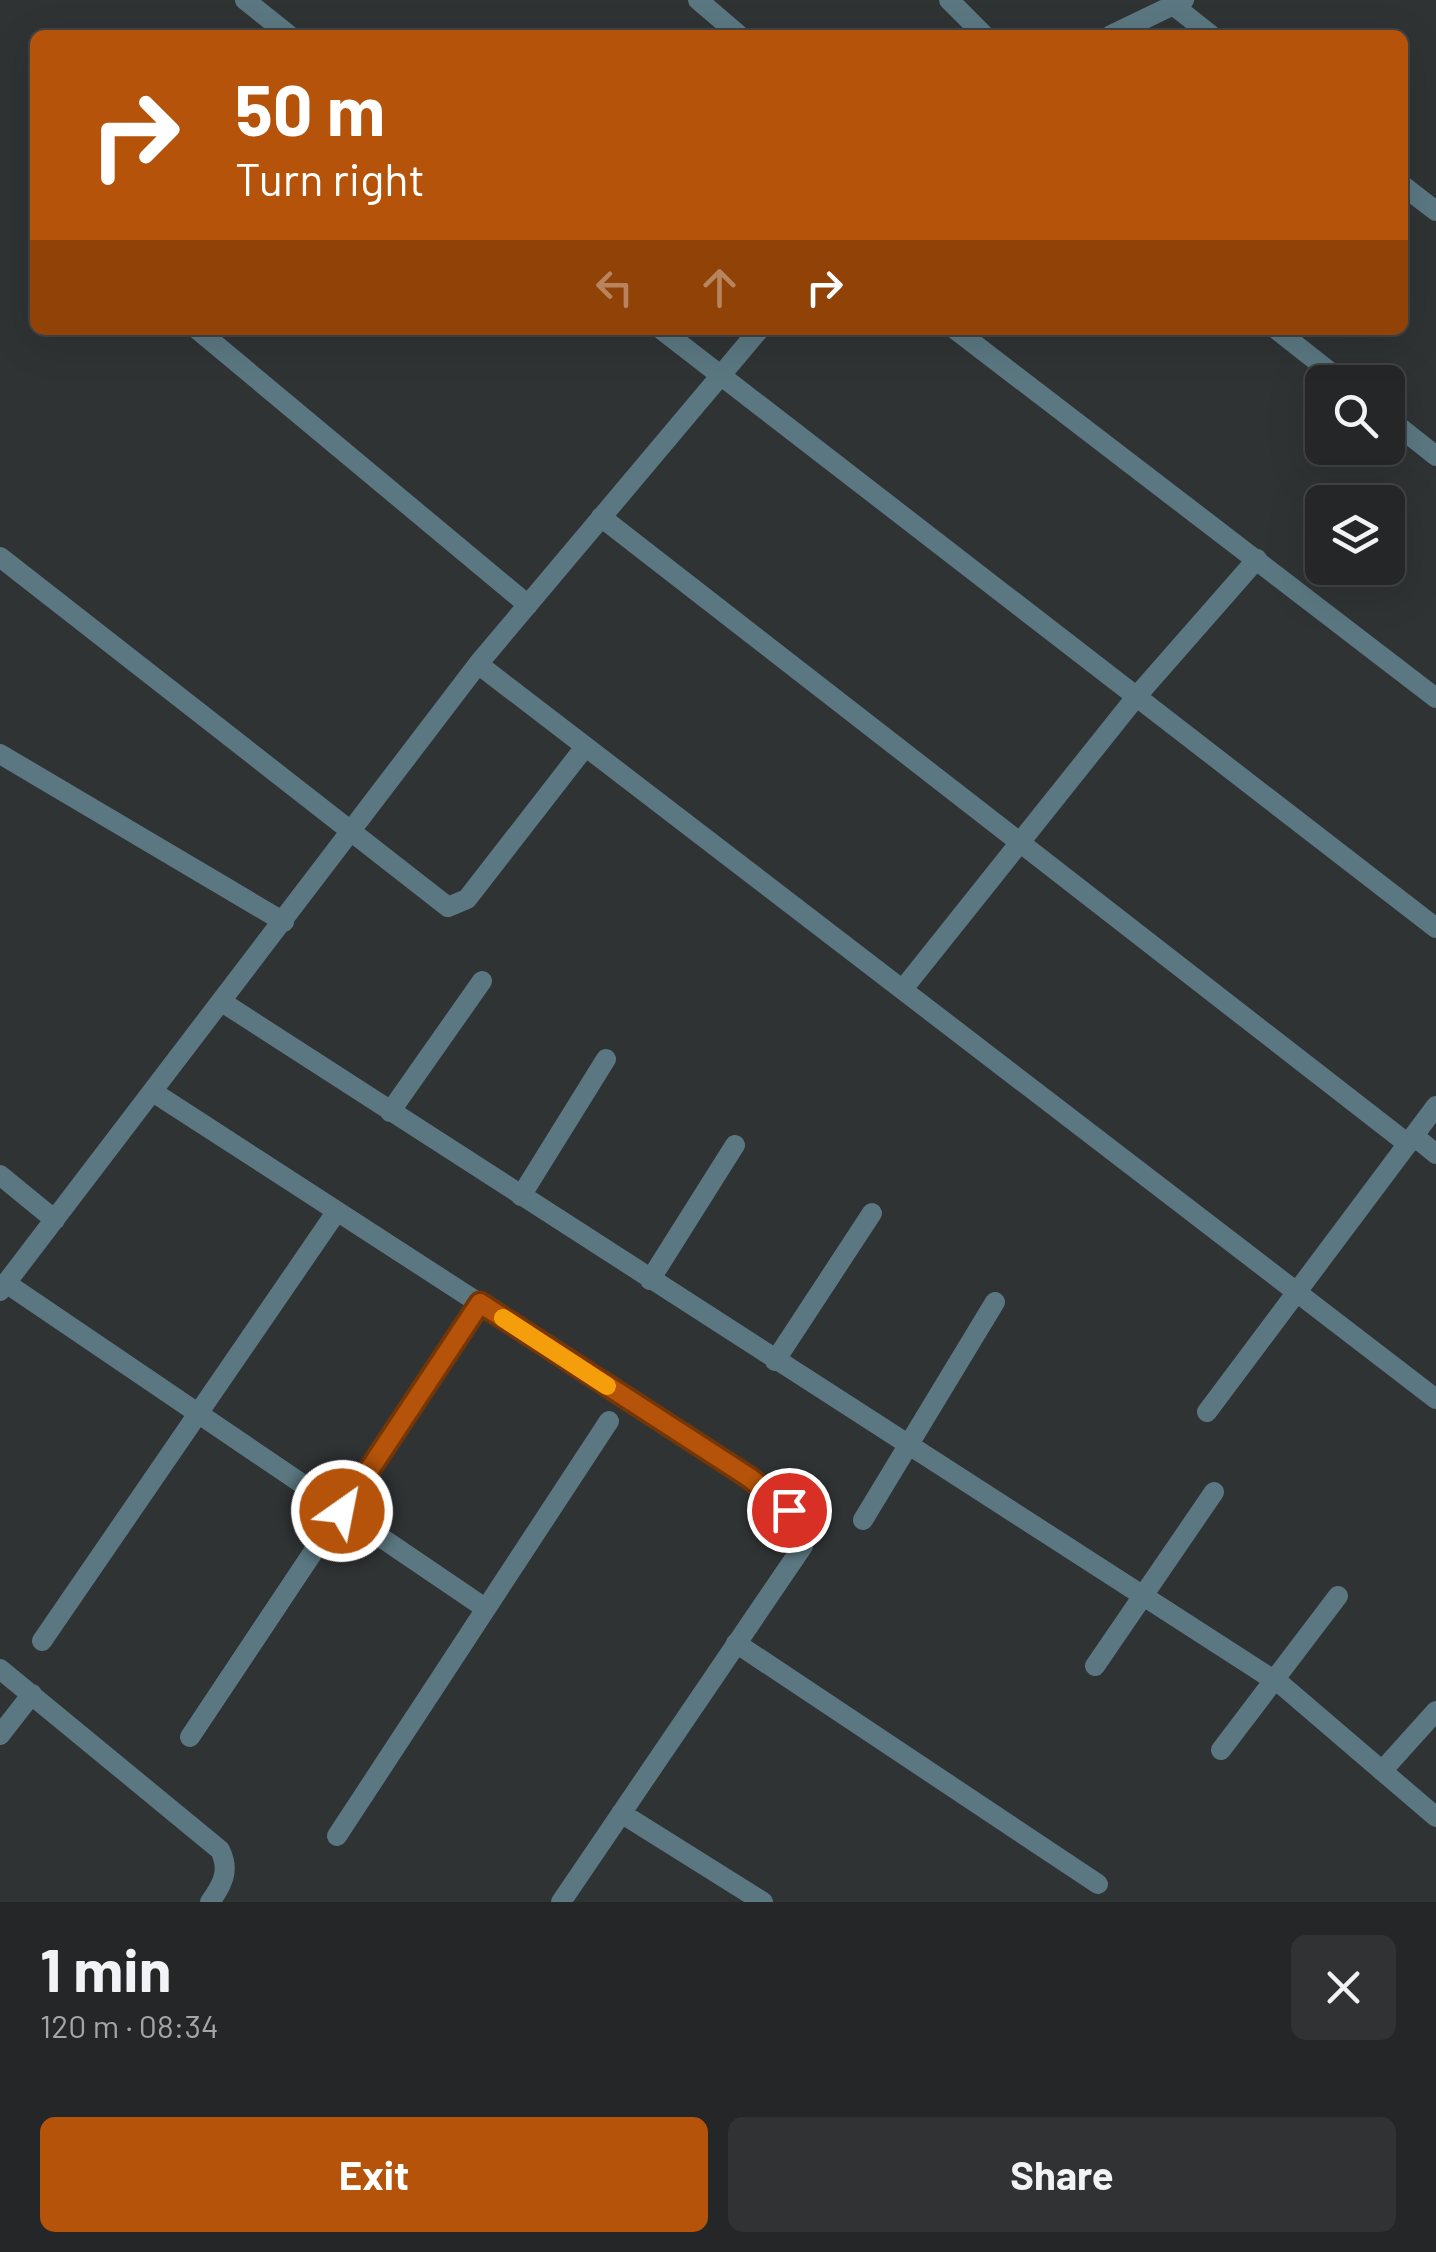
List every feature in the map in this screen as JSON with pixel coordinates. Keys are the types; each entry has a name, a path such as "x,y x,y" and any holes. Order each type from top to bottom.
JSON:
{"street":[{"path":"245,0 284,30"},
{"path":"698,0 733,30"},
{"path":"949,0 979,30"},
{"path":"1121,30 1179,2 1206,30"},
{"path":"1408,190 1436,211"},
{"path":"204,335 528,605"},
{"path":"668,335 1436,928"},
{"path":"484,1608 3,1287 478,664 754,335"},
{"path":"963,335 1436,698"},
{"path":"1283,335 1321,365"},
{"path":"1405,431 1436,456"},
{"path":"601,518 1411,1140 1436,1154"},
{"path":"0,557 354,830 439,903 458,907 586,747"},
{"path":"903,990 1136,697 1257,559"},
{"path":"478,664 1436,1399"},
{"path":"0,754 284,922"},
{"path":"390,1112 482,981"},
{"path":"222,1002 906,1446 1272,1678 1436,1818"},
{"path":"520,1196 606,1059"},
{"path":"153,1092 750,1478 789,1510 803,1546 561,1902"},
{"path":"1207,1412 1436,1106"},
{"path":"650,1280 735,1145"},
{"path":"0,1175 55,1220"},
{"path":"42,1641 337,1211"},
{"path":"775,1361 872,1213"},
{"path":"863,1520 995,1302"},
{"path":"190,1737 480,1303"},
{"path":"337,1836 609,1421"},
{"path":"1094,1666 1214,1492"},
{"path":"1221,1750 1338,1596"},
{"path":"736,1644 1098,1884"},
{"path":"0,1669 220,1850 227,1864 210,1902"},
{"path":"0,1735 32,1694"},
{"path":"1382,1771 1436,1711"},
{"path":"622,1813 763,1902"}],"slow traffic":[{"path":"503,1318 607,1386"}],"route":[{"path":"342,1511 480,1303 750,1478 789,1510"}]}
